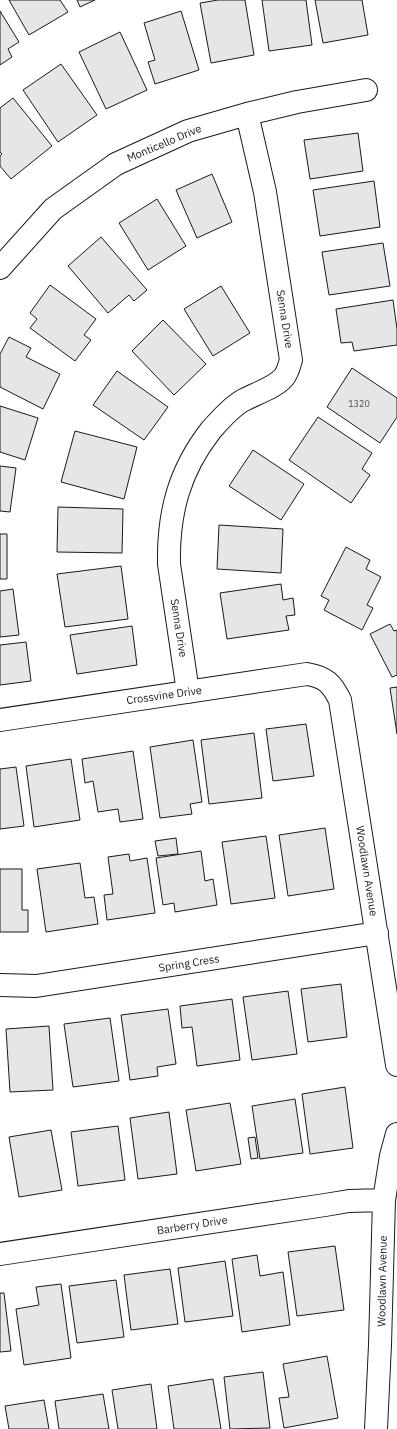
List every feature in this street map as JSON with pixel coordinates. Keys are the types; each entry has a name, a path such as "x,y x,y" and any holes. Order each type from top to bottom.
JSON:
{"street":[{"name":"Monticello Drive","path":"0,268 53,209 116,164 188,131 247,114 297,102 366,90"},
{"name":"Senna Drive","path":"188,692 169,564 170,522 176,496 180,484 203,441 221,419 241,402 277,383 284,377 291,360 265,192 247,114"},
{"name":"Crossvine Drive","path":"0,720 307,674 318,676 328,681"},
{"name":"Woodlawn Avenue","path":"328,681 340,700 397,1065"},
{"name":"Spring Cress","path":"0,985 36,986 377,933"},
{"name":"Woodlawn Avenue","path":"376,1429 384,1200 391,1156 397,1134"},
{"name":"Barberry Drive","path":"0,1254 326,1204 349,1201 384,1200"}],"building":[{"path":"9,0 60,0 68,12 29,35"},
{"path":"77,0 95,0 80,7"},
{"path":"218,0 245,0 254,55 211,63 200,3"},
{"path":"262,0 306,0 312,45 269,51"},
{"path":"315,0 362,0 368,35 323,43"},
{"path":"0,11 19,42 8,49 12,57 0,65"},
{"path":"181,11 199,70 155,84 148,62 155,60 144,23"},
{"path":"120,32 147,90 106,109 79,52"},
{"path":"61,64 97,115 58,142 23,90"},
{"path":"13,98 52,146 11,179 0,166 0,156 2,154 0,152 0,108"},
{"path":"358,133 363,171 310,179 304,140"},
{"path":"212,174 232,222 197,238 176,190"},
{"path":"374,181 380,227 320,236 313,190"},
{"path":"157,199 186,246 148,270 119,223"},
{"path":"101,237 147,290 134,301 129,295 108,313 68,266"},
{"path":"383,243 390,286 329,295 322,252"},
{"path":"50,285 96,319 84,335 91,340 75,361 30,328 37,319 30,313"},
{"path":"221,286 250,333 213,356 184,309"},
{"path":"393,300 397,329 397,345 354,351 352,342 341,343 336,309"},
{"path":"163,320 206,364 174,395 132,351"},
{"path":"9,337 31,348 26,357 60,374 43,409 0,387 0,354"},
{"path":"352,368 397,398 397,417 380,443 327,407"},
{"path":"117,371 168,407 144,440 93,405"},
{"path":"0,406 38,418 25,460 0,452"},
{"path":"318,417 372,453 362,469 370,475 351,503 289,460"},
{"path":"75,431 137,447 124,499 61,482"},
{"path":"253,450 304,484 281,520 229,486"},
{"path":"0,466 16,468 10,512 0,511"},
{"path":"58,507 123,509 122,553 57,552"},
{"path":"219,525 283,529 281,573 217,569"},
{"path":"0,534 7,534 7,579 0,579"},
{"path":"346,547 370,560 366,569 381,577 367,605 373,608 362,630 324,610 329,600 321,596"},
{"path":"121,566 128,619 65,627 57,574"},
{"path":"281,584 283,600 293,598 295,615 286,616 289,630 227,639 220,593"},
{"path":"13,589 19,635 0,637 0,591"},
{"path":"390,624 394,631 397,630 397,675 392,677 370,634"},
{"path":"132,626 137,665 77,674 70,635"},
{"path":"26,642 31,681 0,685 0,645"},
{"path":"397,687 397,734 390,688"},
{"path":"306,724 314,776 273,781 266,729"},
{"path":"254,733 262,798 209,804 201,740"},
{"path":"193,740 202,802 190,804 192,814 160,818 150,747"},
{"path":"133,751 143,819 120,822 118,809 98,812 93,781 85,783 82,759"},
{"path":"71,759 80,820 34,827 26,766"},
{"path":"16,767 24,826 0,829 0,769"},
{"path":"325,828 334,889 288,896 279,835"},
{"path":"266,836 275,898 231,904 222,842"},
{"path":"176,838 178,854 158,856 155,841"},
{"path":"201,851 205,881 213,879 217,905 175,912 174,903 163,905 156,858"},
{"path":"129,854 130,861 147,858 155,913 107,920 104,895 113,894 108,857"},
{"path":"80,863 85,898 94,897 98,924 46,932 37,869"},
{"path":"0,869 22,869 22,910 28,910 28,932 0,932"},
{"path":"341,984 347,1037 308,1042 301,989"},
{"path":"288,991 297,1054 252,1060 243,997"},
{"path":"232,999 240,1060 197,1066 192,1027 182,1028 180,1006"},
{"path":"168,1009 176,1064 157,1067 158,1076 130,1080 121,1015"},
{"path":"110,1018 119,1081 73,1087 64,1024"},
{"path":"49,1026 53,1090 10,1092 6,1029"},
{"path":"345,1087 353,1148 310,1154 302,1094"},
{"path":"295,1099 303,1153 260,1159 252,1106"},
{"path":"230,1103 241,1164 196,1171 186,1110"},
{"path":"169,1112 177,1174 138,1179 130,1118"},
{"path":"118,1126 125,1180 78,1186 71,1132"},
{"path":"51,1130 62,1190 19,1197 9,1137"},
{"path":"255,1137 258,1158 251,1159 248,1138"},
{"path":"335,1246 344,1310 297,1316 288,1252"},
{"path":"257,1255 260,1276 283,1272 290,1325 242,1332 232,1259"},
{"path":"225,1261 233,1316 185,1322 178,1268"},
{"path":"170,1269 178,1324 131,1330 124,1275"},
{"path":"116,1280 124,1337 77,1343 69,1286"},
{"path":"61,1284 71,1358 24,1365 16,1309 39,1305 36,1287"},
{"path":"0,1293 4,1293 11,1351 0,1352"},
{"path":"327,1356 338,1418 284,1428 279,1398 289,1397 283,1364"},
{"path":"263,1372 270,1428 230,1429 224,1377"},
{"path":"213,1379 221,1429 174,1429 168,1386"},
{"path":"151,1384 157,1429 118,1429 112,1390"},
{"path":"103,1394 109,1429 59,1429 55,1401"},
{"path":"44,1400 49,1429 9,1429 5,1406"}]}
